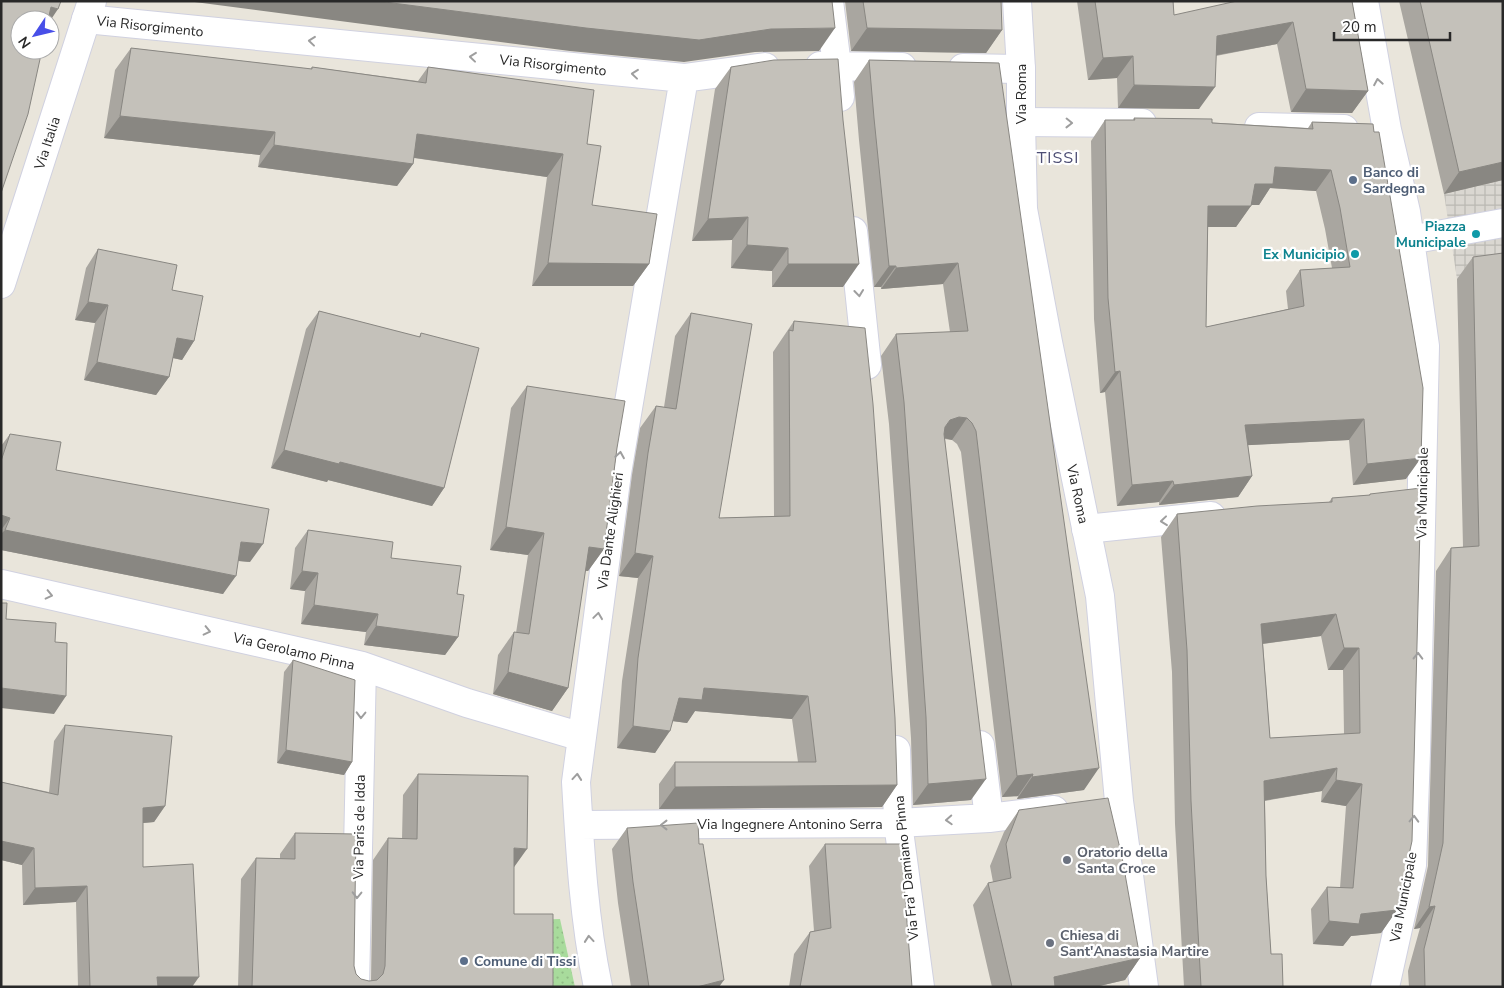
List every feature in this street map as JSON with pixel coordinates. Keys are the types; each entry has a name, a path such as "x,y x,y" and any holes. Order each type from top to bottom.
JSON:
{"street":[{"path":"829,1 842,122"},
{"name":"Via Roma","path":"1017,1 1021,69 1023,209 1100,596 1120,801 1144,987"},
{"name":"Via Municipale","path":"1364,1 1387,130 1406,212 1425,346 1412,494 1416,752 1412,865 1385,987"},
{"name":"Via Risorgimento","path":"89,10 684,78 757,67 837,66 1021,69"},
{"name":"Via Italia","path":"1,284 89,10"},
{"name":"Via Dante Alighieri","path":"598,987 590,949 576,782 617,473 684,78"},
{"path":"1021,122 1165,123"},
{"path":"1237,126 1387,130"},
{"path":"850,210 869,386"},
{"path":"1410,240 1503,223"},
{"path":"1086,529 1235,513"},
{"name":"Via Gerolamo Pinna","path":"1,584 362,666 467,703 582,737"},
{"name":"Via Paris de Idda","path":"355,987 362,666"},
{"path":"977,719 989,818"},
{"name":"Via Fra' Damiano Pinna","path":"895,730 898,823 920,987"},
{"name":"Via Ingegnere Antonino Serra","path":"579,825 898,823 989,818 1120,801"}],"green space":[{"path":"560,919 575,987 538,987 524,920"}],"shaded area":[{"name":"Piazza Municipale","path":"1503,180 1503,275 1457,279 1444,194"}],"building":[{"path":"1,1 61,1 58,9 51,7 50,10 10,10 10,60 40,60 28,114 1,193"},
{"path":"377,1 832,1 835,28 771,29 699,40 586,28"},
{"path":"863,1 1001,1 1002,30 867,28"},
{"path":"1095,1 1173,1 1174,15 1237,1 1352,1 1368,91 1306,89 1293,22 1217,36 1215,87 1134,85 1133,56 1103,58"},
{"path":"1420,1 1503,1 1503,162 1459,172"},
{"path":"131,48 312,69 312,67 426,83 428,67 594,90 587,144 601,146 592,205 657,214 649,264 548,263 563,154 417,134 413,164 274,145 275,132 120,116"},
{"path":"838,59 859,264 788,264 788,248 747,245 748,217 708,219 731,67 774,60"},
{"path":"869,60 999,63 1099,768 1032,777 1033,774 1017,776 976,431 967,418 959,417 950,420 945,427 944,434 986,779 928,784 926,717 904,402 896,334 968,331 958,263 896,268 896,266 889,266"},
{"path":"1134,118 1212,119 1212,123 1313,129 1312,122 1373,124 1374,132 1379,132 1423,388 1421,458 1367,464 1364,419 1245,425 1252,476 1174,485 1173,481 1132,485 1120,371 1115,372 1108,298 1105,120 1135,120","holes":["1275,167 1331,170 1340,208 1350,267 1300,270 1304,306 1206,327 1208,206 1251,206 1255,184 1273,184"]},
{"path":"98,249 177,265 172,290 203,296 194,341 177,338 169,377 97,362 108,305 88,302"},
{"path":"1503,253 1503,987 1425,987 1424,949 1435,906 1429,907 1443,843 1451,548 1479,546 1473,257"},
{"path":"319,311 420,337 421,333 479,348 444,488 284,450"},
{"path":"691,313 752,324 719,518 790,516 789,330 793,331 794,321 865,328 873,404 895,718 897,785 675,787 675,762 816,762 808,696 704,688 702,700 679,698 670,731 633,726 638,658 653,556 635,553 648,453 656,406 676,409"},
{"path":"527,386 625,401 604,549 589,547 568,688 508,672 514,632 529,634 544,533 506,527"},
{"path":"10,434 61,442 56,470 269,509 263,544 241,542 236,576 5,530 10,518 1,515 1,461"},
{"path":"1421,488 1412,841 1397,910 1361,914 1359,924 1329,921 1327,887 1353,888 1362,784 1336,780 1337,768 1264,781 1266,876 1271,954 1282,954 1283,987 1201,987 1191,801 1187,650 1177,514 1257,506 1332,502 1332,498","holes":["1336,614 1344,648 1359,648 1360,733 1270,738 1261,624"]},
{"path":"308,530 393,542 391,558 461,566 457,594 464,595 458,637 376,626 378,614 314,605 318,573 302,571"},
{"path":"1,603 7,603 6,619 56,623 55,642 67,643 66,696 1,688"},
{"path":"293,660 355,680 352,762 286,750"},
{"path":"65,725 172,736 165,806 143,808 143,867 193,864 199,977 157,977 158,987 90,987 87,886 35,888 34,848 1,841 1,782 58,795"},
{"path":"418,774 528,776 527,849 514,848 514,914 553,914 553,987 252,987 256,858 295,859 295,833 356,834 354,966 356,974 361,979 377,980 383,974 385,966 388,838 417,839"},
{"path":"1108,798 1122,857 1140,958 1054,977 1055,987 1012,987 988,883 1011,878 1006,844 1019,810"},
{"path":"698,823 699,844 703,844 724,980 697,987 649,987 627,828"},
{"path":"825,844 901,844 912,987 800,987 810,932 831,928"}],"place":[{"name":"Banco di Sardegna","path":"1353,180"},
{"name":"Piazza Municipale","path":"1476,234"},
{"name":"Ex Municipio","path":"1355,254"},
{"name":"Oratorio della Santa Croce","path":"1067,860"},
{"name":"Chiesa di Sant'Anastasia Martire","path":"1050,943"},
{"name":"Comune di Tissi","path":"464,961"}],"district":[{"name":"TISSI","path":"1058,157"}]}
